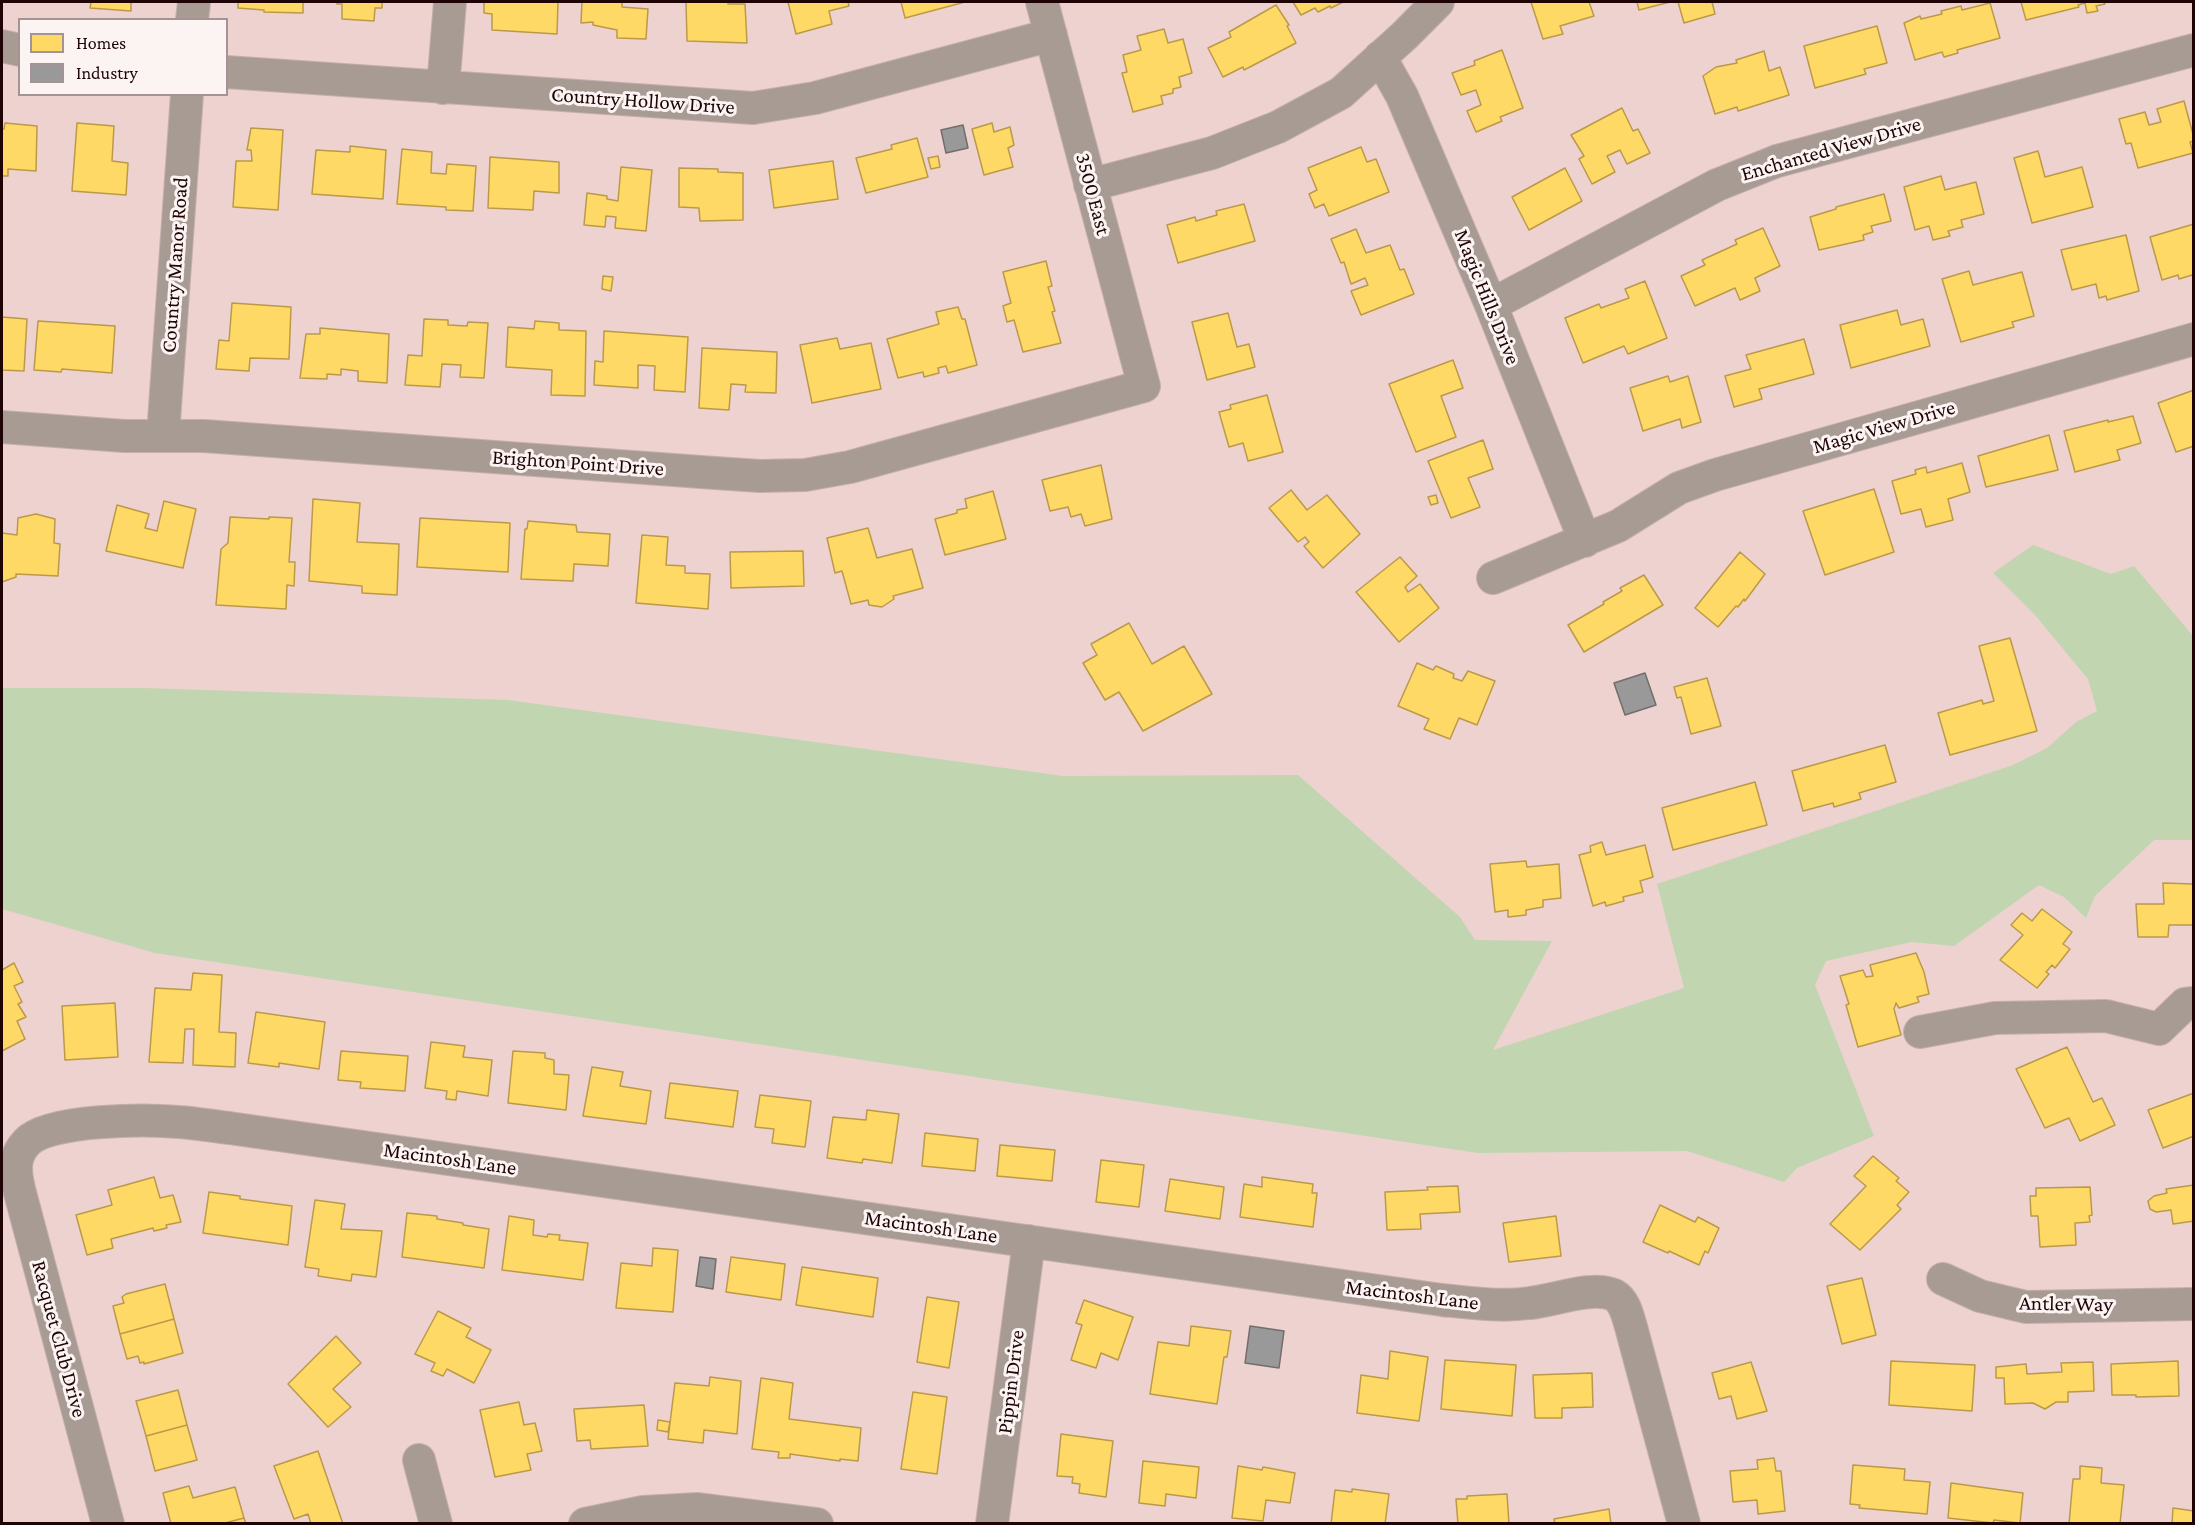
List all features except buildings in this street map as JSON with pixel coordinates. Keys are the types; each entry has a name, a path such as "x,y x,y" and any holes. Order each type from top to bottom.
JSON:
{"street":[{"path":"192,18 194,2"},
{"path":"443,87 450,2"},
{"name":"3500 East","path":"1042,2 1144,386"},
{"path":"1090,185 1212,153 1278,127 1341,93 1438,2"},
{"name":"Country Hollow Drive","path":"228,72 753,108 815,98 1051,35"},
{"path":"2,46 18,50"},
{"name":"Enchanted View Drive","path":"1491,305 1717,185 1777,161 2193,50"},
{"name":"Magic Hills Drive","path":"1380,57 1402,96 1491,305 1585,541"},
{"name":"Country Manor Road","path":"163,435 187,96"},
{"name":"Magic View Drive","path":"1493,578 1618,526 1679,488 1715,475 2193,339"},
{"name":"Brighton Point Drive","path":"2,427 124,436 204,436 760,476 805,475 850,467 1144,386"},
{"path":"1920,1032 1995,1018 2106,1016 2159,1029 2185,1004 2193,1003"},
{"name":"Macintosh Lane","path":"10,1147 27,1142 42,1131 63,1126 144,1121 178,1122 1442,1300 1492,1305 1530,1303 1590,1293 1614,1296 1622,1303 1631,1327 1684,1524"},
{"name":"Racquet Club Drive","path":"10,1147 19,1189 108,1524"},
{"name":"Pippin Drive","path":"992,1524 1029,1241"},
{"name":"Antler Way","path":"1943,1279 1980,1296 2026,1306 2193,1304"},
{"path":"419,1460 436,1524"},
{"path":"585,1524 643,1512 698,1509 817,1524"}],"green space":[{"path":"2033,545 2111,574 2134,566 2193,636 2193,840 2154,840 2095,896 2086,918 2064,897 2039,885 1954,946 1912,942 1826,961 1815,985 1874,1136 1797,1168 1784,1182 1687,1151 1478,1153 155,953 2,909 2,688 144,688 508,700 1063,776 1298,775 1460,917 1475,940 1552,941 1493,1050 1684,988 1657,884 2013,765 2047,748 2076,722 2097,711 2088,679 2035,615 1993,573"}]}
